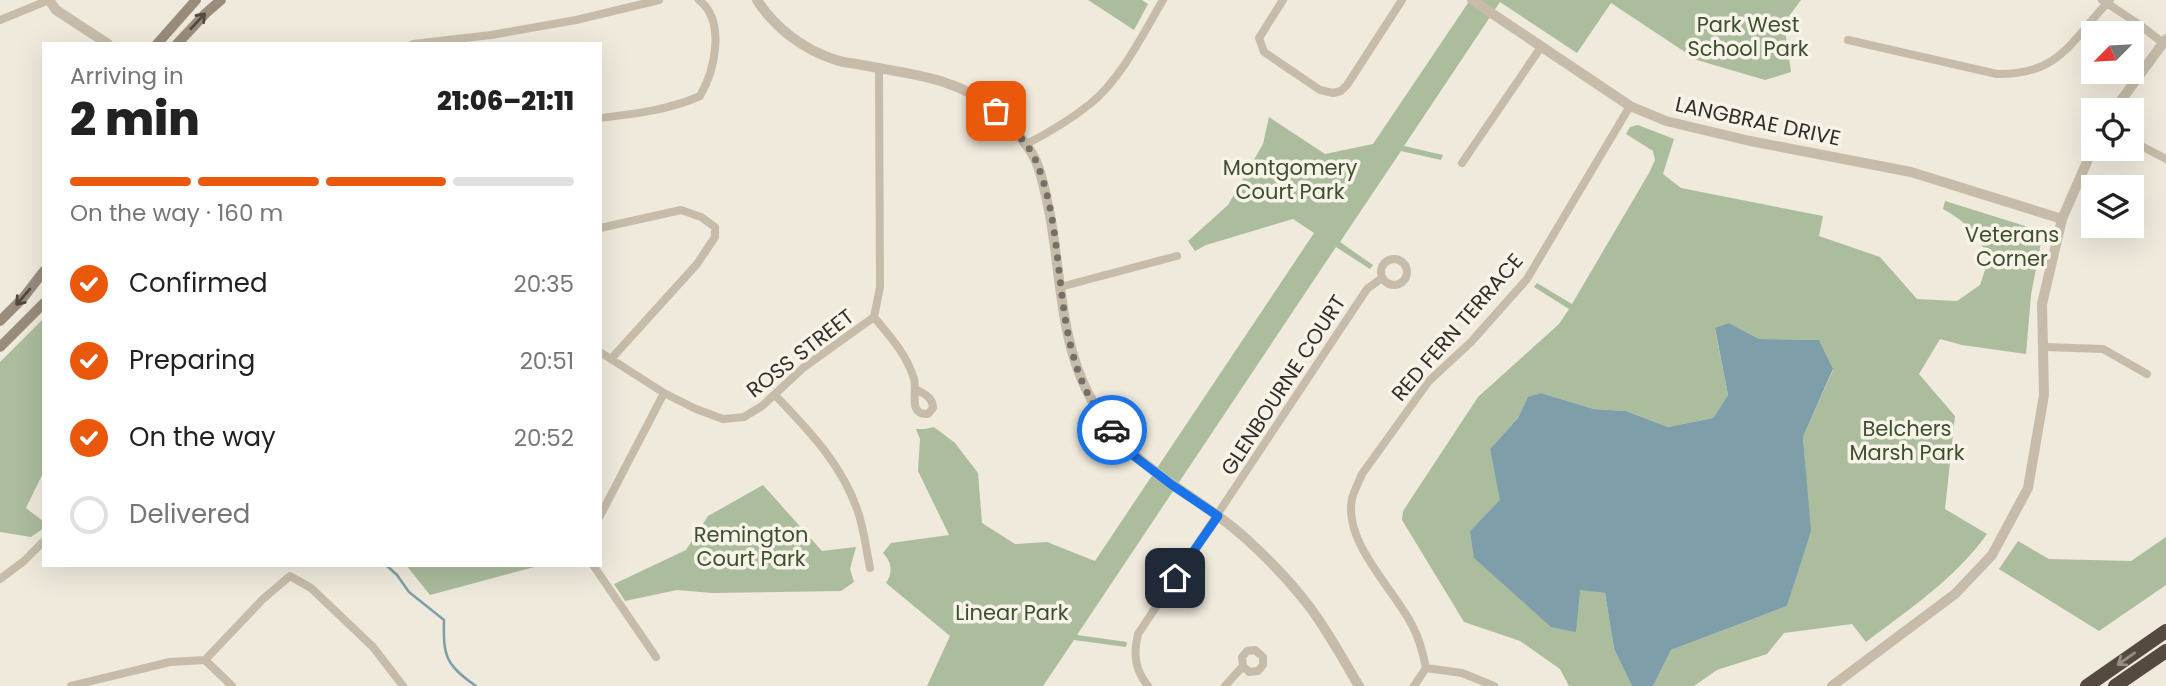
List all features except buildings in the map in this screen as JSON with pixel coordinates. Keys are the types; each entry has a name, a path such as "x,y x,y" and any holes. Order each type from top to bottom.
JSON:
{"highway":[{"path":"2087,686 2166,631"},
{"path":"2115,686 2166,651"}],"main road":[{"path":"160,42 196,0"},
{"path":"179,42 221,0"},
{"path":"0,321 42,274"},
{"path":"0,347 42,305"}],"street":[{"path":"0,20 49,0 55,10 105,42"},
{"path":"430,42 491,35 576,20 659,0"},
{"path":"602,117 642,113 686,103 700,96 711,72 716,26 712,13 699,0"},
{"path":"757,0 769,17 802,44 836,60 923,75 964,89 996,111 1035,159 1045,189 1067,330 1079,375 1102,419 1134,456 1254,545 1306,602 1359,686"},
{"path":"1025,145 1060,126 1092,102 1116,74 1163,0"},
{"path":"1283,0 1259,38 1264,52 1320,90 1333,93 1341,91 1347,85 1402,0"},
{"name":"LANGBRAE DRIVE","path":"1472,0 1630,106 1689,128 1911,172 2062,219"},
{"path":"1848,40 1997,74 2032,71 2068,49 2106,1 2164,41 2123,98"},
{"path":"1462,163 1541,47"},
{"name":"ROSS STREET","path":"602,353 664,393 723,419 744,417 762,407 803,368 874,317 880,287 879,68"},
{"name":"RED FERN TERRACE","path":"1426,668 1412,625 1357,538 1352,520 1355,489 1362,474 1429,381 1477,336 1527,279 1630,106"},
{"path":"2144,147 2166,159"},
{"path":"1832,686 1955,594 1992,555 2028,488 2044,395 2042,304 2062,219 2087,161"},
{"path":"602,228 681,210 701,217 715,227 715,237 697,264 611,359"},
{"path":"1060,286 1177,257"},
{"name":"GLENBOURNE COURT","path":"1148,686 1138,671 1135,659 1138,634 1367,289 1382,278"},
{"path":"874,317 895,341 911,371 916,390"},
{"path":"2044,346 2103,349 2147,373"},
{"path":"602,512 664,393"},
{"path":"775,395 831,457 848,487 859,512 870,568"},
{"path":"0,579 42,543"},
{"path":"594,567 656,657"},
{"path":"71,686 170,662 205,660 263,599 290,576 311,587 373,647 403,686"},
{"path":"205,660 232,686"},
{"path":"1225,686 1243,666"},
{"path":"1414,686 1426,668 1462,673 1494,686"}],"green space":[{"path":"1088,0 1142,0 1148,4 1134,30"},
{"name":"Linear Park","path":"1470,0 1801,0 1784,23 1791,72 1765,80 1697,60 1611,3 1577,53 1500,2 1404,146 1443,155 1441,160 1401,151 1340,242 1373,265 1370,269 1336,247 1077,635 1127,642 1126,647 1074,640 1043,686 927,686 950,636 886,583 890,568 883,553 891,543 949,535 918,471 920,439 916,429 934,427 955,443 978,473 982,523 1015,544 1047,542 1095,561 1314,233 1293,219 1206,245 1195,251 1188,241 1228,205 1263,144 1269,117 1325,154 1373,144"},
{"path":"1638,125 1674,139 1663,174 1681,188 1823,216 1819,236 1880,257 1917,299 1957,301 1980,285 1989,258 1970,229 1943,209 1945,201 2038,230 2042,237 2031,295 2026,354 1962,345 1940,339 1919,374 1955,416 1945,509 1987,534 1946,579 1866,642 1852,624 1784,633 1767,654 1717,670 1694,686 1653,686 1671,650 1787,606 1810,531 1803,437 1833,370 1819,340 1759,339 1729,323 1715,329 1728,395 1713,418 1668,427 1626,411 1594,409 1541,393 1528,398 1518,418 1490,449 1501,500 1470,531 1579,589 1605,593 1614,649 1632,686 1569,686 1560,669 1520,641 1464,622 1402,520 1403,511 1478,397 1559,324 1569,309 1534,287 1537,283 1572,304 1655,160 1653,151 1626,134 1630,127"},
{"path":"42,320 42,475 26,508 42,520 42,529 31,537 0,532 0,362"},
{"name":"Remington Court Park","path":"763,485 822,551 856,547 850,569 854,582 841,591 712,593 677,590 625,601 614,584 686,550 708,516"},
{"path":"2166,537 2166,585 2099,631 1999,569 2018,541 2049,559 2131,561"},
{"path":"408,567 535,567 430,595"}],"water":[{"path":"1729,323 1759,339 1819,340 1833,369 1803,437 1811,531 1787,606 1671,650 1653,686 1632,686 1614,649 1605,593 1580,590 1576,632 1551,627 1474,558 1470,531 1500,500 1490,449 1518,418 1528,397 1541,393 1594,409 1626,411 1668,427 1713,418 1728,395 1715,328"}],"waterway":[{"path":"388,567 409,592 444,620 444,643 448,659 458,672 476,686"}],"way so far":[{"path":"996,111 1035,159 1045,189 1054,236 1069,341 1089,397 1112,430"}],"route":[{"path":"1112,430 1134,456 1218,516 1175,578"}],"park label":[{"name":"Park West School Park","path":"1748,36"},
{"name":"Montgomery Court Park","path":"1290,179"},
{"name":"Veterans Corner","path":"2012,246"},
{"name":"Belchers Marsh Park","path":"1907,440"}]}
